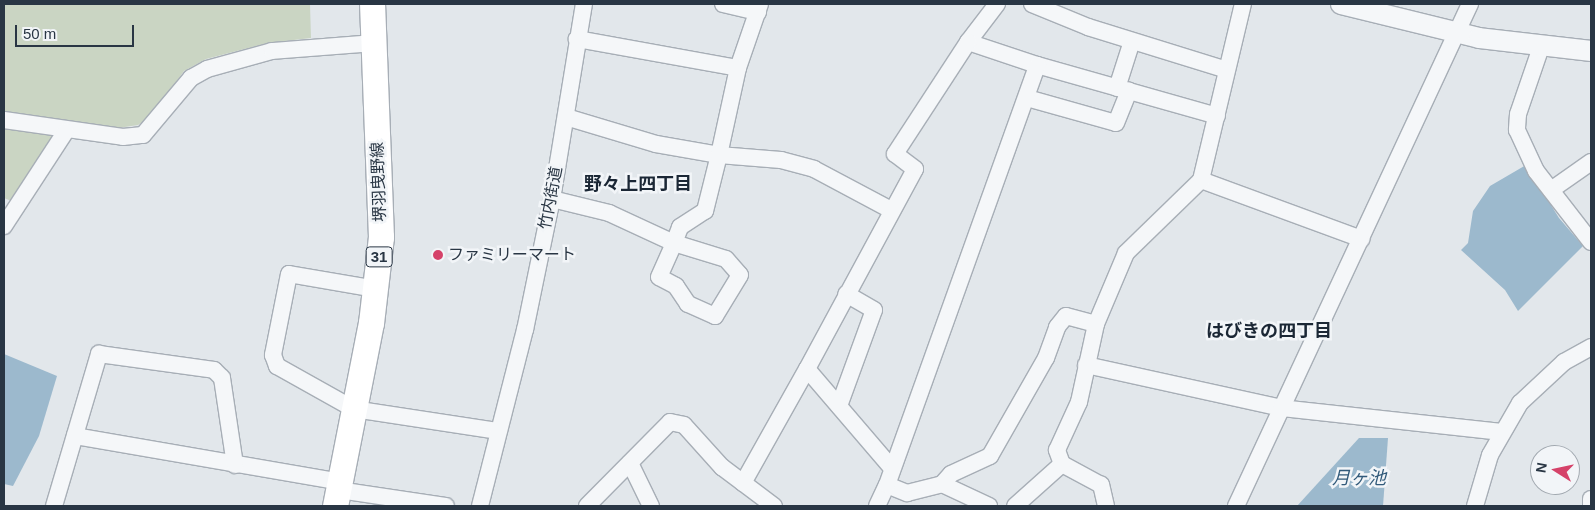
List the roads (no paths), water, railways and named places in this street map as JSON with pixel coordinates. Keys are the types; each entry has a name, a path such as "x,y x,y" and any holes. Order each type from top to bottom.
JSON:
{"main road":[{"name":"堺羽曳野線","path":"338,493 376,289 382,237 372,4"}],"street":[{"name":"竹内街道","path":"480,506 497,431 525,330 552,199 584,4"},
{"path":"552,199 609,213 674,243 726,259 740,275 715,316 688,304 676,286 659,277 674,243 680,227 705,211 738,68 759,8 723,4"},
{"path":"743,483 915,169 895,154 968,42 997,4"},
{"path":"1032,4 1132,41 1227,70"},
{"path":"1106,506 1101,485 1062,464 1057,450 1080,402 1086,365 1096,324 1126,253 1201,180 1218,116 1243,4"},
{"path":"1342,4 1458,33 1541,47 1591,47"},
{"path":"1236,506 1470,4"},
{"path":"577,40 738,68"},
{"path":"1027,98 1116,123 1132,41"},
{"path":"968,42 1037,65 1218,116"},
{"path":"4,120 66,131 123,137 143,135 190,78 207,69 272,51 373,43"},
{"path":"1541,47 1518,114 1517,130 1536,171 1591,242"},
{"path":"876,506 887,485 969,248 1027,98 1037,65"},
{"path":"566,117 656,144 719,155 781,160 814,169 891,210"},
{"path":"4,226 10,205 66,131"},
{"path":"1551,190 1591,162"},
{"path":"1201,180 1361,239"},
{"path":"376,289 289,274 273,355 277,366 354,409 497,431"},
{"path":"839,406 874,310 846,294"},
{"path":"887,485 907,493 942,484 951,474 990,456 1046,358 1057,327 1066,316 1096,324"},
{"path":"1475,506 1482,477 1501,432 1520,403 1564,362 1591,347"},
{"path":"54,506 99,354 214,370 222,378 236,465"},
{"path":"1086,365 1281,408 1501,432"},
{"path":"807,369 892,468"},
{"path":"586,506 670,422 684,425 722,466 774,506"},
{"path":"75,436 236,465 338,493 446,506"},
{"path":"630,463 650,506"},
{"path":"1015,506 1062,464"},
{"path":"942,484 983,505"},
{"path":"1590,506 1591,499"}],"water":[{"path":"1526,165 1559,218 1583,246 1518,311 1505,290 1461,250 1468,243 1473,211 1490,186"},
{"path":"4,354 57,376 39,436 13,486 4,484"},
{"name":"月ヶ池","path":"1359,438 1388,438 1383,506 1297,506"}],"place":[{"name":"ファミリーマート","path":"438,255"}],"district":[{"name":"野々上四丁目","path":"638,184"},
{"name":"はびきの四丁目","path":"1269,331"}]}
